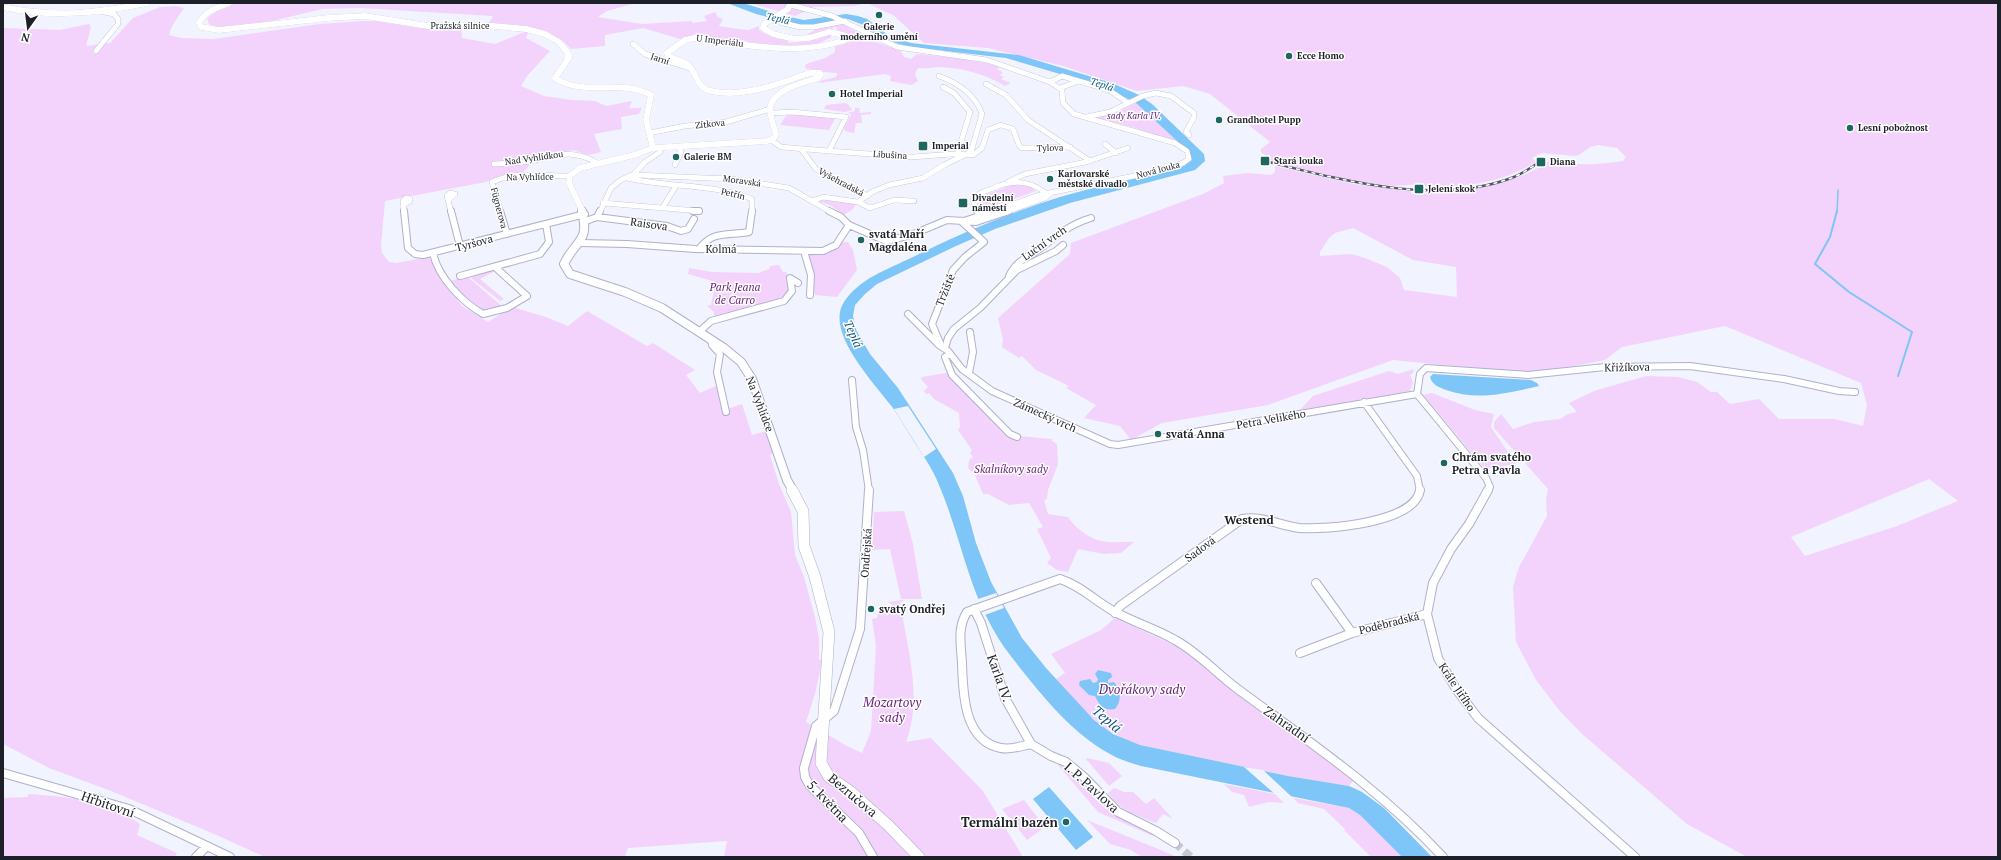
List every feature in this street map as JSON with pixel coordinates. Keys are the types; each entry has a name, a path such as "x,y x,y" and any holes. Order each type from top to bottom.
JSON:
{"street":[{"path":"3,7 34,14 55,15 99,11 147,3"},
{"name":"Pražská silnice","path":"229,3 202,17 199,23 201,27 219,30 366,16 426,26 492,26 528,29 560,41 568,52 568,59 556,74 555,78 558,81 578,86 622,86 643,91 650,95 652,99 646,112 646,121 653,148"},
{"path":"772,19 791,4 832,16 879,40 912,50 987,60 1050,82 1060,88 1064,106 1074,114 1084,118 1113,111 1145,96 1163,93 1177,100 1194,113 1194,117 1186,132 1188,135"},
{"path":"96,51 118,24 118,19 114,14 99,11"},
{"path":"772,19 800,27 814,27 844,21"},
{"name":"U Imperiálu","path":"771,111 773,101 786,88 816,79 821,74 811,72 785,81 738,92 719,93 706,90 700,86 686,63 667,54 669,51 689,38 780,49 838,44 845,39 841,33 834,32 801,39 773,34 763,28 764,24 772,19"},
{"name":"Jarní","path":"633,44 645,54 690,68"},
{"path":"858,202 889,185 923,178 944,165 971,152 982,114 981,111 962,88 953,81 939,76"},
{"path":"1050,82 1062,76 1109,90 1130,102"},
{"path":"1060,88 1079,81"},
{"path":"986,84 1006,95 1028,120 1070,147"},
{"path":"943,87 954,93 970,112"},
{"path":"770,140 776,134 771,111 845,116 847,119 829,151"},
{"name":"Zítkova","path":"649,133 726,122 771,111"},
{"path":"970,112 981,111"},
{"path":"964,156 958,152 970,112"},
{"name":"Nová louka","path":"1053,192 1109,182 1149,172 1183,163 1189,157 1187,151 1175,143 1084,118"},
{"name":"Tylova","path":"964,156 978,153 982,148 988,130 1001,125 1013,129 1019,145 1022,148 1070,147 1090,161"},
{"name":"Libušina","path":"653,148 770,140 781,147 801,149 912,157 953,154 964,156"},
{"path":"1105,144 1116,152"},
{"path":"675,165 681,152 679,147"},
{"name":"Na Vyhlídce","path":"492,182 502,177 512,176 570,176 580,168 634,155 653,148"},
{"path":"979,215 973,200 977,194 1008,182 1014,178 1047,169 1090,161 1128,148"},
{"name":"Vyšehradská","path":"801,149 816,169 868,196"},
{"path":"597,217 611,188 625,178 634,174 645,162 660,152"},
{"name":"Nad Vyhlídkou","path":"494,164 520,162 558,154 573,153 589,157 597,163"},
{"name":"Moravská","path":"625,178 636,175 731,179 789,188 841,217 849,225 886,241 911,235 947,220 963,221"},
{"name":"Na Vyhlídce","path":"570,176 569,183 581,205 585,217 585,230 580,243 568,255 564,264 570,274 584,280 625,292 662,308 742,362 752,379 787,480 803,511 804,546 815,577 829,632 827,716"},
{"name":"Petřín","path":"625,178 676,186 704,188 742,195 752,199 752,215 749,232 718,234 704,242 700,249"},
{"name":"Fügnerova","path":"492,182 507,234"},
{"path":"1008,182 1028,182 1038,186 1046,193"},
{"name":"Raisova","path":"663,207 676,186"},
{"path":"963,221 1053,192"},
{"path":"963,221 976,222 1045,198 1053,192"},
{"path":"812,201 823,196 858,202 870,208 894,200 914,201"},
{"path":"448,200 460,246"},
{"name":"Raisova","path":"603,203 699,211"},
{"name":"Tyršova","path":"404,205 410,252 422,255 546,224 585,217 597,217"},
{"name":"Raisova","path":"597,217 668,226 681,231 688,229 694,219"},
{"name":"Luční vrch","path":"1007,280 1012,268 1018,262 1040,248 1068,226 1091,218"},
{"name":"Tržiště","path":"945,348 936,336 932,324 933,321 953,270 965,257 982,244 981,238 963,221"},
{"path":"460,276 543,252 549,242 546,224"},
{"name":"Kolmá","path":"580,243 627,244 700,249 823,251 833,249 843,238 849,225"},
{"path":"945,348 948,338 954,329 980,308 1017,270 1056,251 1063,245"},
{"path":"804,251 811,275 810,295"},
{"path":"433,253 434,263 459,295 483,314 495,313 525,299 527,296 495,267"},
{"path":"699,332 711,321 784,301 790,295 793,287 790,278 798,283"},
{"name":"Zámecký vrch","path":"908,314 939,345 945,348 962,369 992,391 1110,444 1126,444"},
{"path":"969,374 973,366 973,343 970,332"},
{"path":"711,340 712,345 720,354 717,372 726,412"},
{"path":"950,354 945,357 952,375 1010,434 1017,437"},
{"name":"Křižíkova","path":"1417,394 1420,374 1426,368 1528,375 1605,367 1690,366 1784,379 1839,391 1855,392"},
{"name":"Ondřejská","path":"827,716 834,711 840,688 858,642 867,540 869,488 863,450 856,427 852,380"},
{"name":"Petra Velikého","path":"1126,444 1417,394"},
{"name":"Krále Jiřího","path":"1417,394 1486,478 1490,487 1469,524 1448,554 1433,583 1427,614 1438,658 1456,689 1478,718 1635,857"},
{"name":"Sadová","path":"1115,613 1120,606 1242,519 1250,518 1288,526 1326,528 1381,518 1407,508 1415,502 1420,487 1417,476 1364,402"},
{"path":"1031,744 1005,748 999,747 986,740 976,731 965,712 960,623 967,612 1060,579 1069,581 1115,613"},
{"name":"Poděbradská","path":"1316,583 1352,633"},
{"name":"Karla IV.","path":"978,608 981,624 1005,698 1031,744"},
{"name":"Zahradní","path":"1115,613 1182,644 1225,679 1331,755 1371,786 1411,823 1443,857"},
{"name":"Poděbradská","path":"1300,653 1352,633 1427,614"},
{"name":"5. května","path":"827,716 816,726 804,768 805,777 810,786 859,832 874,857"},
{"name":"Bezručova","path":"827,716 821,763 826,774 850,791 889,826 919,857"},
{"name":"I. P. Pavlova","path":"1031,744 1051,756 1066,762 1084,777 1118,812 1156,831 1175,843"},
{"name":"Hřbitovní","path":"3,773 19,780 69,791 129,809 230,857"},
{"path":"196,857 206,846"}],"green space":[{"path":"233,3 636,3 607,11 598,17 642,24 692,21 693,23 707,21 704,16 715,12 718,17 723,19 719,26 749,30 759,26 759,30 783,39 789,43 817,39 831,34 831,37 818,44 786,47 752,43 742,40 733,41 692,36 680,39 643,28 605,35 605,46 571,49 562,40 553,36 489,23 493,16 360,8 322,9 264,23 223,27 209,24 207,18 223,7"},
{"path":"750,3 866,3 854,6 814,7 795,16"},
{"path":"867,3 1998,3 1998,857 1747,857 1687,824 1582,734 1559,710 1536,680 1516,642 1513,587 1519,567 1547,516 1546,500 1548,489 1494,428 1494,422 1501,414 1513,429 1534,422 1560,419 1568,414 1577,412 1569,403 1594,391 1646,376 1678,377 1697,382 1711,392 1717,392 1730,404 1759,399 1779,419 1835,419 1863,426 1867,405 1861,383 1725,326 1622,347 1605,360 1533,374 1393,360 1268,405 1162,423 1131,440 1120,426 1084,418 1096,405 1066,388 1068,387 1067,385 1036,370 1022,356 1019,358 1002,347 1003,340 998,318 1070,254 1071,243 1203,194 1224,183 1223,176 1248,173 1271,175 1275,172 1275,166 1353,184 1410,191 1412,194 1423,194 1483,186 1513,179 1527,174 1553,158 1579,164 1597,164 1623,161 1626,157 1617,148 1598,145 1590,147 1579,155 1575,156 1541,153 1532,158 1536,162 1510,175 1469,185 1426,187 1421,184 1394,186 1353,181 1273,162 1261,152 1261,149 1270,142 1210,94 1183,86 1137,91 1063,66 988,48 924,43 893,15","holes":["1353,228 1413,260 1456,267 1457,297 1404,290 1400,278 1387,267 1365,258 1351,254 1320,256 1320,252 1329,238 1335,233","1929,479 1958,501 1897,526 1805,556 1791,537"]},
{"name":"Mozartovy sady","path":"176,6 184,8 172,26 169,35 182,38 214,39 320,24 377,21 420,28 461,28 462,38 495,44 529,30 526,38 550,51 527,76 521,86 544,96 572,100 595,101 606,106 632,101 629,108 642,108 639,114 621,117 622,129 594,134 601,152 589,155 572,150 533,161 521,175 500,176 486,182 385,201 381,245 382,253 389,262 396,263 429,257 446,285 462,306 488,322 512,307 546,317 568,326 587,311 647,346 653,343 695,370 686,375 700,393 718,385 724,410 742,404 752,435 766,431 773,452 770,455 779,484 791,512 795,555 804,577 815,617 819,639 819,659 822,661 815,694 806,722 862,753 871,731 876,646 872,619 877,618 878,614 883,612 888,615 893,612 891,604 888,602 903,600 904,601 900,602 912,672 913,690 911,725 906,742 931,738 983,791 1023,857 724,857 727,841 628,848 625,857 265,857 111,791 49,768 3,744 3,28 60,30 89,24 91,27 86,46 110,43 133,18 160,7"},
{"path":"841,23 870,40 901,51 904,57 911,59 917,54 959,58 1001,66 997,69 1003,72 1000,75 1004,77 1001,79 1011,83 1005,86 972,72 954,68 936,67 918,68 915,74 918,81 911,85 890,81 891,76 885,74 818,83 837,76 837,73 821,72 805,68 806,64 825,58 835,52 835,46 842,45 853,40 853,37 837,30 835,26 826,32 806,35 815,30 815,28"},
{"name":"sady Karla IV.","path":"1136,103 1179,143 1132,127 1095,119 1095,117 1113,114"},
{"path":"848,104 852,110 845,112 824,109 826,105"},
{"path":"855,108 859,108 860,113 871,112 871,114 861,115 862,123 856,123 854,133 845,131 844,128 851,115 848,113 855,111"},
{"path":"788,113 836,117 829,130 780,125"},
{"path":"1015,184 1028,185 1036,191 986,209 979,203 982,196"},
{"path":"825,198 857,203 852,210 843,215 832,206 818,201"},
{"path":"842,242 848,242 853,250 857,270 837,297 815,295 808,255 831,251"},
{"name":"Park Jeana de Carro","path":"779,265 783,272 786,272 789,279 789,289 785,299 714,318 714,312 707,306 711,305 716,282 688,274 689,268 712,272 758,273 769,269 770,266"},
{"path":"493,268 497,270 480,279 504,299 500,301 471,278 475,274"},
{"path":"472,275 469,278 503,307 483,313 461,295 450,281"},
{"path":"1414,369 1412,374 1410,374 1413,383 1410,391 1298,412 1313,396 1389,371 1398,374"},
{"name":"Skalníkovy sady","path":"946,373 951,376 1008,435 1052,439 1052,441 1057,444 1058,464 1048,490 1047,499 1044,500 1048,514 1068,517 1081,531 1098,540 1134,542 1121,553 1104,554 1078,549 1068,572 1057,570 1047,563 1051,558 1037,529 1043,527 1029,503 1009,505 988,494 983,494 975,475 968,468 969,460 973,457 970,453 972,450 958,430 960,427 959,413 934,399 929,393 926,394 924,391 928,387 921,379 922,377"},
{"path":"1432,393 1475,410 1494,414 1491,427 1516,464 1485,469 1423,395"},
{"path":"904,511 913,544 922,599 901,599 890,549 872,550 874,512"},
{"name":"Dvořákovy sady","path":"1115,618 1178,647 1356,777 1349,786 1288,776 1140,745 1114,733 1103,726 1084,710 1056,679 1065,673 1051,654 1101,630"},
{"path":"1086,759 1109,763 1122,776 1109,786"},
{"path":"1059,764 1065,767 1097,801 1112,814 1152,833 1153,836 1098,812 1058,765"},
{"path":"1224,784 1275,794 1284,803 1269,802 1249,807 1244,795 1232,792"},
{"path":"1114,788 1124,792 1133,792 1146,804 1154,798 1173,819 1163,814 1156,823 1129,812 1119,805 1108,793"},
{"path":"29,794 72,798 101,805 114,810 128,816 140,824 137,835 177,853 175,857 3,857 3,798 27,797"},
{"path":"1293,798 1349,808 1360,815 1402,857 1371,857 1324,809 1298,803"},
{"path":"1024,800 1045,827 1027,840 1002,809"},
{"path":"1087,820 1175,857 1142,857 1131,850 1110,844"}],"water":[{"name":"Teplá","path":"727,3 743,3 785,16 804,20 846,14 858,16 867,19 888,35 911,43 1019,55 1112,83 1139,95 1152,104 1204,154 1205,161 1195,170 1070,203 995,229 877,284 855,305 853,316 856,330 870,354 898,388 953,473 963,496 976,543 991,582 1022,638 1046,668 1094,720 1113,734 1140,745 1288,776 1349,786 1362,792 1384,808 1432,857 1402,857 1360,815 1349,808 1133,764 1114,756 1095,745 1081,734 1043,696 996,635 976,593 948,507 934,473 893,408 865,372 846,343 841,328 840,314 844,302 858,287 874,276 966,232 1041,203 1184,166 1191,160 1190,153 1136,103 1104,87 1006,58 911,47 888,41 867,31 866,26 848,19 806,26 756,14"},
{"path":"1433,374 1531,380 1539,386 1492,395 1470,395 1438,387 1431,380 1430,377"},
{"path":"1098,670 1111,673 1112,677 1108,680 1108,683 1114,682 1118,688 1120,699 1115,709 1102,707 1095,696 1089,695 1079,685 1080,681 1090,679 1093,683 1097,682 1098,679 1095,674"},
{"name":"Termální bazén","path":"1049,787 1093,837 1076,850 1033,799"}],"pier":[{"path":"908,406 936,449 924,457 894,409"},
{"path":"996,593 1004,608 985,615 978,599"},
{"path":"1244,767 1263,770 1293,798 1275,794"}],"waterway":[{"path":"1837,212 1838,190"},
{"path":"1837,211 1830,237 1815,264 1849,292 1912,332 1898,376"}],"tunnel":[{"path":"1175,843 1191,857"}],"railway":[{"path":"1265,161 1325,176 1357,182 1422,190 1454,190 1485,186 1514,177 1543,160"}],"place":[{"name":"Galerie moderního umění","path":"879,15"},
{"name":"Ecce Homo","path":"1289,56"},
{"name":"Hotel Imperial","path":"832,94"},
{"name":"Grandhotel Pupp","path":"1219,120"},
{"name":"Lesní pobožnost","path":"1850,128"},
{"name":"Imperial","path":"923,146"},
{"name":"Galerie BM","path":"676,157"},
{"name":"Stará louka","path":"1265,161"},
{"name":"Diana","path":"1541,162"},
{"name":"Karlovarské městské divadlo","path":"1050,179"},
{"name":"Jelení skok","path":"1419,189"},
{"name":"Divadelní náměstí","path":"963,203"},
{"name":"svatá Maří Magdaléna","path":"861,240"},
{"name":"svatá Anna","path":"1158,434"},
{"name":"Chrám svatého Petra a Pavla","path":"1444,463"},
{"name":"svatý Ondřej","path":"871,609"},
{"name":"Termální bazén","path":"1066,822"}],"district":[{"name":"Westend","path":"1249,520"}]}
